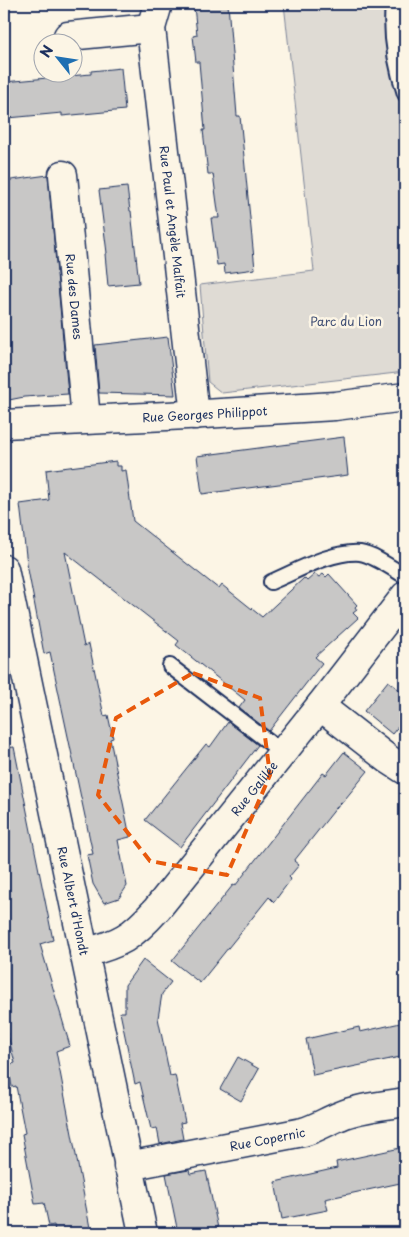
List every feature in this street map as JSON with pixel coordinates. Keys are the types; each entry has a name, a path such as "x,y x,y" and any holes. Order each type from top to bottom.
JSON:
{"street":[{"name":"Rue Paul et Angèle Malfait","path":"82,33 155,16 195,415"},
{"name":"Rue des Dames","path":"63,175 86,419"},
{"name":"Rue Georges Philippot","path":"4,424 195,415 352,404 405,397"},
{"name":"Rue Albert d'Hondt","path":"4,569 143,1233"},
{"name":"Rue Galilée","path":"84,953 104,948 122,940 139,929 157,910 283,753 405,596"},
{"path":"320,706 388,760 405,770"},
{"name":"Rue Copernic","path":"128,1166 303,1132 317,1128 351,1112 405,1102"}],"lane":[{"path":"393,4 395,63 405,94"},
{"path":"270,582 334,555 361,553 384,563 405,576"},
{"path":"170,666 283,753"}],"highlighted area":[{"path":"193,673 260,698 270,775 227,875 150,861 98,795 116,718"}],"green space":[{"name":"Parc du Lion","path":"284,4 405,4 405,372 222,393 208,382 200,285 314,271"}],"building":[{"path":"197,4 228,4 237,116 240,116 255,269 225,273 224,264 217,265 211,218 219,218 213,174 208,174 199,62 196,62 193,36 197,35 194,6"},
{"path":"121,68 125,110 62,116 62,113 8,118 4,82 32,79 32,82 82,82 82,75 91,74 91,71"},
{"path":"48,175 68,394 24,397 4,401 4,181"},
{"path":"127,187 139,283 108,286 105,254 107,253 99,190"},
{"path":"168,337 175,395 99,393 95,345"},
{"path":"344,437 348,475 202,494 197,456"},
{"path":"116,461 116,466 121,466 121,471 126,470 133,521 219,589 222,585 262,617 304,578 307,581 315,574 319,577 323,574 326,577 329,574 357,605 355,607 357,610 353,613 358,618 315,657 322,663 269,731 239,708 245,700 176,645 179,641 65,552 84,646 89,644 104,716 108,715 113,738 110,739 130,837 118,840 127,886 119,898 104,903 93,884 87,855 93,854 50,652 44,654 27,564 20,504 49,500 46,470"},
{"path":"388,681 405,694 405,718 392,734 364,711"},
{"path":"228,722 258,745 180,847 145,820 206,744 210,747"},
{"path":"14,747 53,940 40,944 70,1046 56,1051 91,1233 55,1233 54,1225 49,1226 44,1203 35,1204 22,1134 25,1133 16,1086 12,1087 8,1065 15,1063 4,1020 4,748"},
{"path":"344,752 368,771 294,861 299,865 289,877 291,879 274,902 269,897 200,983 172,961 233,885 235,886 323,773 326,775"},
{"path":"143,960 171,982 162,994 158,1018 170,1076 175,1075 185,1122 180,1123 183,1139 160,1144 157,1128 151,1129 140,1082 135,1084 120,1012 125,1012 125,985"},
{"path":"405,1022 405,1056 313,1075 306,1039 359,1027 360,1032"},
{"path":"238,1057 259,1069 241,1101 220,1089"},
{"path":"405,1147 405,1182 325,1199 328,1210 282,1219 275,1182 337,1168 336,1162"},
{"path":"189,1170 190,1174 206,1171 219,1233 178,1233 166,1174"}]}
